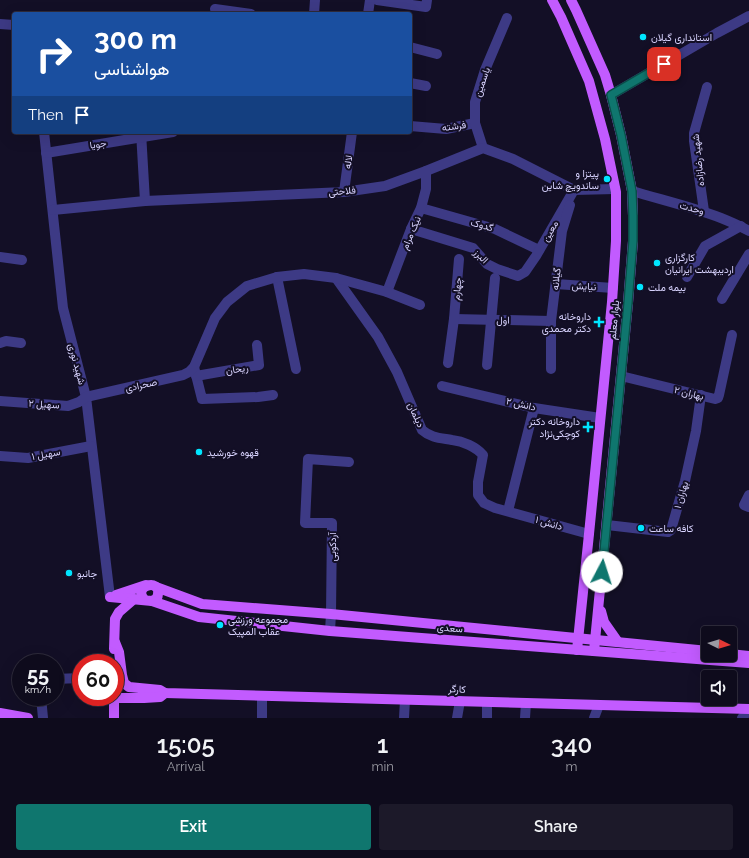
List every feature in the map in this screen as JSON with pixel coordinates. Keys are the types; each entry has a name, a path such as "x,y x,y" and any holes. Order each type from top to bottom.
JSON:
{"main road":[{"name":"بلوار معلم","path":"552,0 589,81 605,139 615,189 616,241 613,288 577,650"},
{"name":"بلوار معلم","path":"571,0 605,75 611,95 621,135 632,191 633,216 633,241 621,376 594,651"},
{"path":"615,189 632,191"},
{"path":"110,597 151,586 158,590 155,600 149,601 143,598 142,591 144,588 151,586"},
{"name":"سعدی","path":"151,586 202,604 331,614 701,651"},
{"name":"سعدی","path":"110,597 149,601 199,617 330,631 749,663"},
{"path":"114,654 115,618 119,612 134,599"},
{"path":"599,603 604,622 618,642"},
{"path":"114,642 119,652 124,683 129,687 160,690 165,693 160,696 152,697 124,698"},
{"path":"737,655 749,656"},
{"name":"کارگر","path":"165,693 749,710"},
{"path":"114,706 114,718"},
{"path":"0,713 28,718"}],"street":[{"path":"314,12 315,0"},
{"path":"368,12 370,0"},
{"path":"377,0 427,3"},
{"path":"215,8 239,12"},
{"path":"611,95 717,33 748,17"},
{"name":"یاسمین","path":"483,148 475,123 475,102 485,70 507,18"},
{"path":"0,24 12,25"},
{"path":"412,48 437,54"},
{"path":"412,83 426,86"},
{"name":"شهید رضازاده","path":"704,211 694,133 707,87"},
{"name":"فرشته","path":"412,126 446,129 475,123"},
{"name":"شهید نوری","path":"44,134 63,308 86,397 110,597"},
{"name":"جویا","path":"46,153 152,134"},
{"name":"لاله","path":"344,192 352,134"},
{"path":"141,135 145,201"},
{"path":"483,148 513,159 574,190 615,189"},
{"name":"فلاحتی","path":"52,210 145,201 344,192 385,186 426,172 483,148"},
{"name":"نیک مرام","path":"387,292 411,229 421,208 426,189 426,172"},
{"name":"معین","path":"525,272 574,190"},
{"name":"گیلانه","path":"551,369 551,321 562,232 574,190"},
{"name":"وحدت","path":"632,191 704,211 745,229"},
{"name":"گدوک","path":"421,208 495,229 539,250"},
{"name":"البرز","path":"411,229 473,248 488,264 497,269 518,276 525,272"},
{"path":"687,277 706,246 745,229"},
{"path":"722,299 749,254"},
{"path":"0,257 22,260"},
{"name":"چهارم","path":"448,363 454,319 459,259"},
{"path":"273,395 202,399 195,372 215,318 227,302 247,286 277,277 304,274 336,278 387,292 420,305"},
{"path":"277,277 296,368"},
{"name":"دیلمان","path":"336,278 378,338 397,372 422,430 426,434 455,440 473,447 484,455 478,482 478,495 484,503 495,508 508,511"},
{"path":"487,365 495,278"},
{"name":"نیایش","path":"556,284 613,288"},
{"name":"اول","path":"454,319 551,321"},
{"name":"بهاران ۲","path":"621,376 715,399 718,398 732,335"},
{"path":"0,343 6,341 21,343"},
{"name":"ریحان","path":"195,372 259,365 257,345"},
{"name":"صحرادی","path":"86,397 183,375 189,372 195,372"},
{"name":"دانش ۲","path":"442,386 534,408 600,418"},
{"name":"بهاران ۱","path":"607,525 668,532 671,530 685,481 696,431 701,395"},
{"name":"سهیل ۲","path":"0,401 68,406 79,402 86,397"},
{"path":"508,511 534,408"},
{"name":"سهیل ۱","path":"0,456 28,458 91,446"},
{"name":"آردکوبی","path":"330,631 332,523 306,523 308,459 349,462"},
{"path":"749,495 744,505 749,507"},
{"name":"دانش ۱","path":"508,511 589,534"},
{"path":"262,696 262,718"},
{"path":"404,718 405,700"},
{"path":"457,718 460,701"},
{"path":"487,702 487,718"},
{"path":"525,718 526,703"},
{"path":"594,718 598,705"},
{"path":"42,706 43,718"},
{"path":"742,718 749,710"}],"place":[{"name":"استانداری گیلان","path":"643,37"},
{"name":"پیتزا و ساندویچ شاین","path":"607,179"},
{"name":"کارگزاری اردیبهشت ایرانیان","path":"657,263"},
{"name":"بیمه ملت","path":"640,287"},
{"name":"داروخانه دکتر محمدی","path":"599,322"},
{"name":"داروخانه دکتر کوچکی‌نژاد","path":"588,427"},
{"name":"قهوه خورشید","path":"199,452"},
{"name":"کافه ساعت","path":"641,528"},
{"name":"جانبو","path":"69,573"},
{"name":"مجموعه ورزشی عقاب المپیک","path":"220,625"}],"route":[{"path":"602,572 633,241 632,191 621,135 611,95 664,64"}]}
